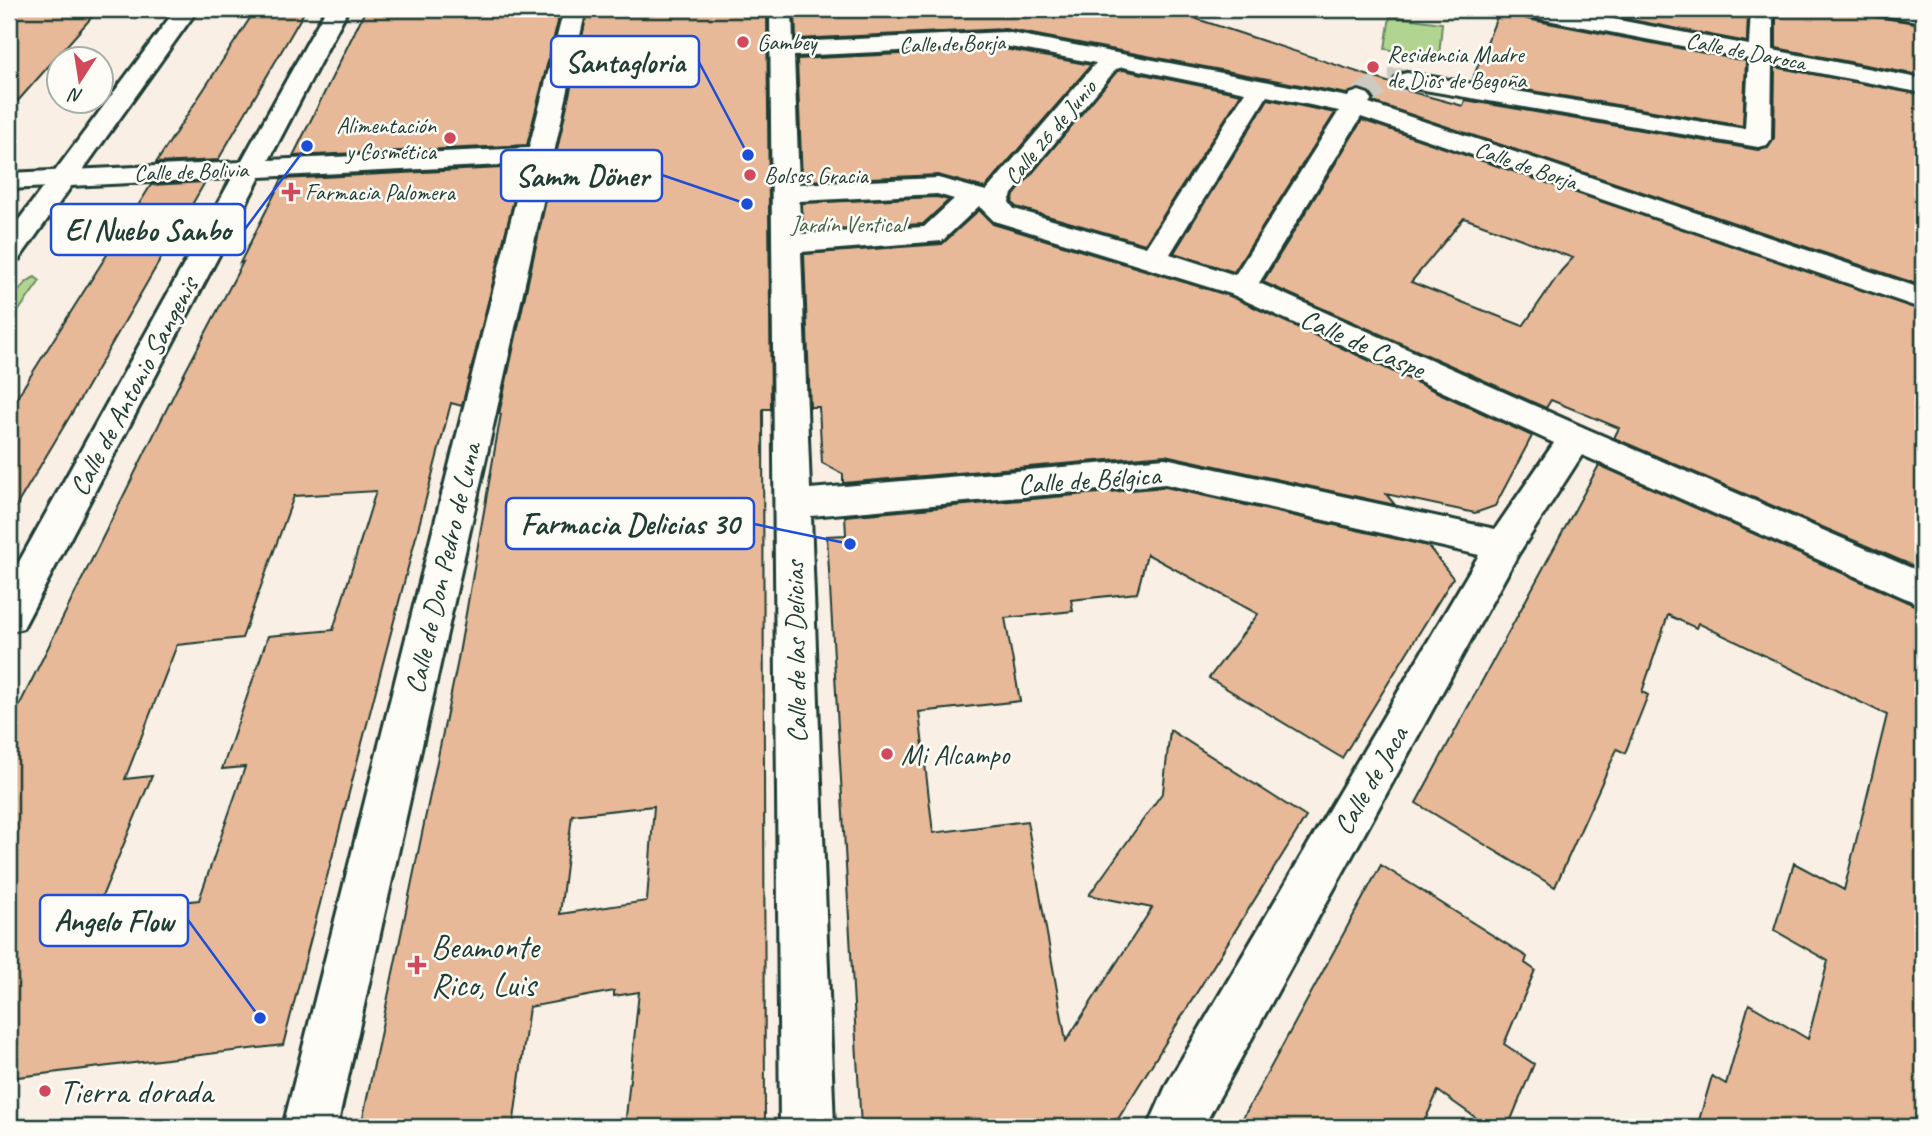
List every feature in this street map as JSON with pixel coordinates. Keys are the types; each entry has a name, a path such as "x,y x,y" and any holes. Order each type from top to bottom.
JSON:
{"street":[{"path":"9,253 187,9"},
{"name":"Calle de Antonio Sangenis","path":"9,616 337,9"},
{"name":"Calle de Don Pedro de Luna","path":"310,1127 575,9"},
{"name":"Calle de las Delicias","path":"781,9 807,1127"},
{"name":"Calle de Daroca","path":"1530,9 1923,86"},
{"path":"1407,80 1758,139 1762,9"},
{"path":"1884,9 1923,15"},
{"name":"Calle de Borja","path":"781,50 1005,39 1115,62 1356,102 1923,299"},
{"name":"Calle 26 de Junio","path":"786,244 932,235 984,199 999,192 1115,62"},
{"path":"1153,258 1260,86"},
{"path":"1241,287 1356,102"},
{"name":"Calle de Bolivia","path":"9,181 540,156"},
{"name":"Calle de Caspe","path":"785,193 938,186 984,199 1004,215 1153,258 1241,287 1575,438 1923,590"},
{"name":"Calle de Jaca","path":"1175,1127 1186,1103 1504,546 1575,438"},
{"name":"Calle de Bélgica","path":"792,504 1166,471 1504,546"}],"green space":[{"path":"1390,16 1442,23 1439,57 1385,49"},
{"path":"35,277 40,281 17,313 9,316 17,293 25,283"}],"building":[{"path":"9,9 99,9 66,46 46,46 46,69 9,111"},
{"path":"256,9 306,9 218,160 156,163"},
{"path":"366,9 561,9 527,145 293,156"},
{"path":"588,9 767,9 771,409 763,409 765,1127 625,1127 639,992 614,996 614,991 529,1007 513,1127 361,1127 457,665 499,414","holes":["654,806 647,901 560,914 572,815"]},
{"path":"795,9 1200,9 1197,19 1394,84 1397,88 1463,106 1465,100 1758,150 1768,148 1774,139 1775,67 1923,95 1923,286 1373,102 1375,99 1370,92 1360,89 1347,94 1005,29 796,39"},
{"path":"1500,9 1513,9 1517,15 1527,19 1746,61 1743,126 1472,81"},
{"path":"1574,9 1700,9 1729,14 1729,9 1748,9 1747,42"},
{"path":"1776,9 1870,9 1876,17 1923,24 1923,76 1776,48"},
{"path":"1005,49 1091,65 985,188 938,175 802,181 797,59"},
{"path":"1117,71 1241,94 1145,244 1016,207 1012,202 1014,195"},
{"path":"1268,99 1335,113 1234,272 1174,253"},
{"path":"1362,120 1923,311 1923,570 1614,438 1619,428 1551,400 1546,408 1263,282","holes":["1464,218 1573,258 1523,326 1411,282"]},
{"path":"522,167 462,406 451,403 283,1045 9,1078 9,726 184,374 243,262 240,263 282,179","holes":["376,491 333,630 268,636 222,769 245,767 199,900 96,911 152,776 125,779 177,645 242,638 294,496"]},
{"path":"205,182 9,518 9,410 151,185"},
{"path":"937,197 949,200 923,224 803,231 802,203"},
{"path":"979,210 993,224 1230,296 1532,436 1495,506 1475,513 1386,494 1395,505 1165,455 843,483 843,474 822,463 819,407 810,407 804,254 942,244"},
{"path":"1599,465 1923,609 1923,1127 1697,1127 1712,1076 1726,1084 1749,1004 1808,1039 1828,961 1774,930 1794,863 1844,890 1887,715 1698,623 1696,628 1668,615 1642,692 1648,695 1625,753 1617,749 1555,887 1416,803"},
{"path":"1165,487 1428,546 1453,578 1342,758 1209,678 1258,614 1147,554 1137,593 1071,600 1073,611 1005,618 1020,701 919,712 933,833 1027,821 1066,1041 1152,908 1089,895 1163,792 1170,730 1306,817 1113,1127 861,1127 827,536 846,535 845,516"},
{"path":"1381,865 1527,957 1525,963 1535,970 1504,1044 1534,1064 1508,1127 1489,1127 1438,1091 1422,1127 1238,1127"}],"tunnel":[{"path":"1359,99 1385,80 1407,80"}],"place":[{"name":"Gambey","path":"743,42"},
{"name":"Residencia Madre de Dios de Begoña","path":"1373,67"},
{"name":"Alimentación y Cosmética","path":"450,138"},
{"name":"El Nuebo Sanbo","path":"307,146"},
{"name":"Santagloria","path":"748,155"},
{"name":"Bolsos Gracia","path":"750,175"},
{"name":"Farmacia Palomera","path":"291,192"},
{"name":"Samm Döner","path":"747,204"},
{"name":"Farmacia Delicias 30","path":"850,544"},
{"name":"Mi Alcampo","path":"887,754"},
{"name":"Beamonte Rico, Luis","path":"417,965"},
{"name":"Angelo Flow","path":"260,1018"},
{"name":"Tierra dorada","path":"45,1091"}],"park label":[{"name":"Jardín Vertical","path":"848,224"}]}
